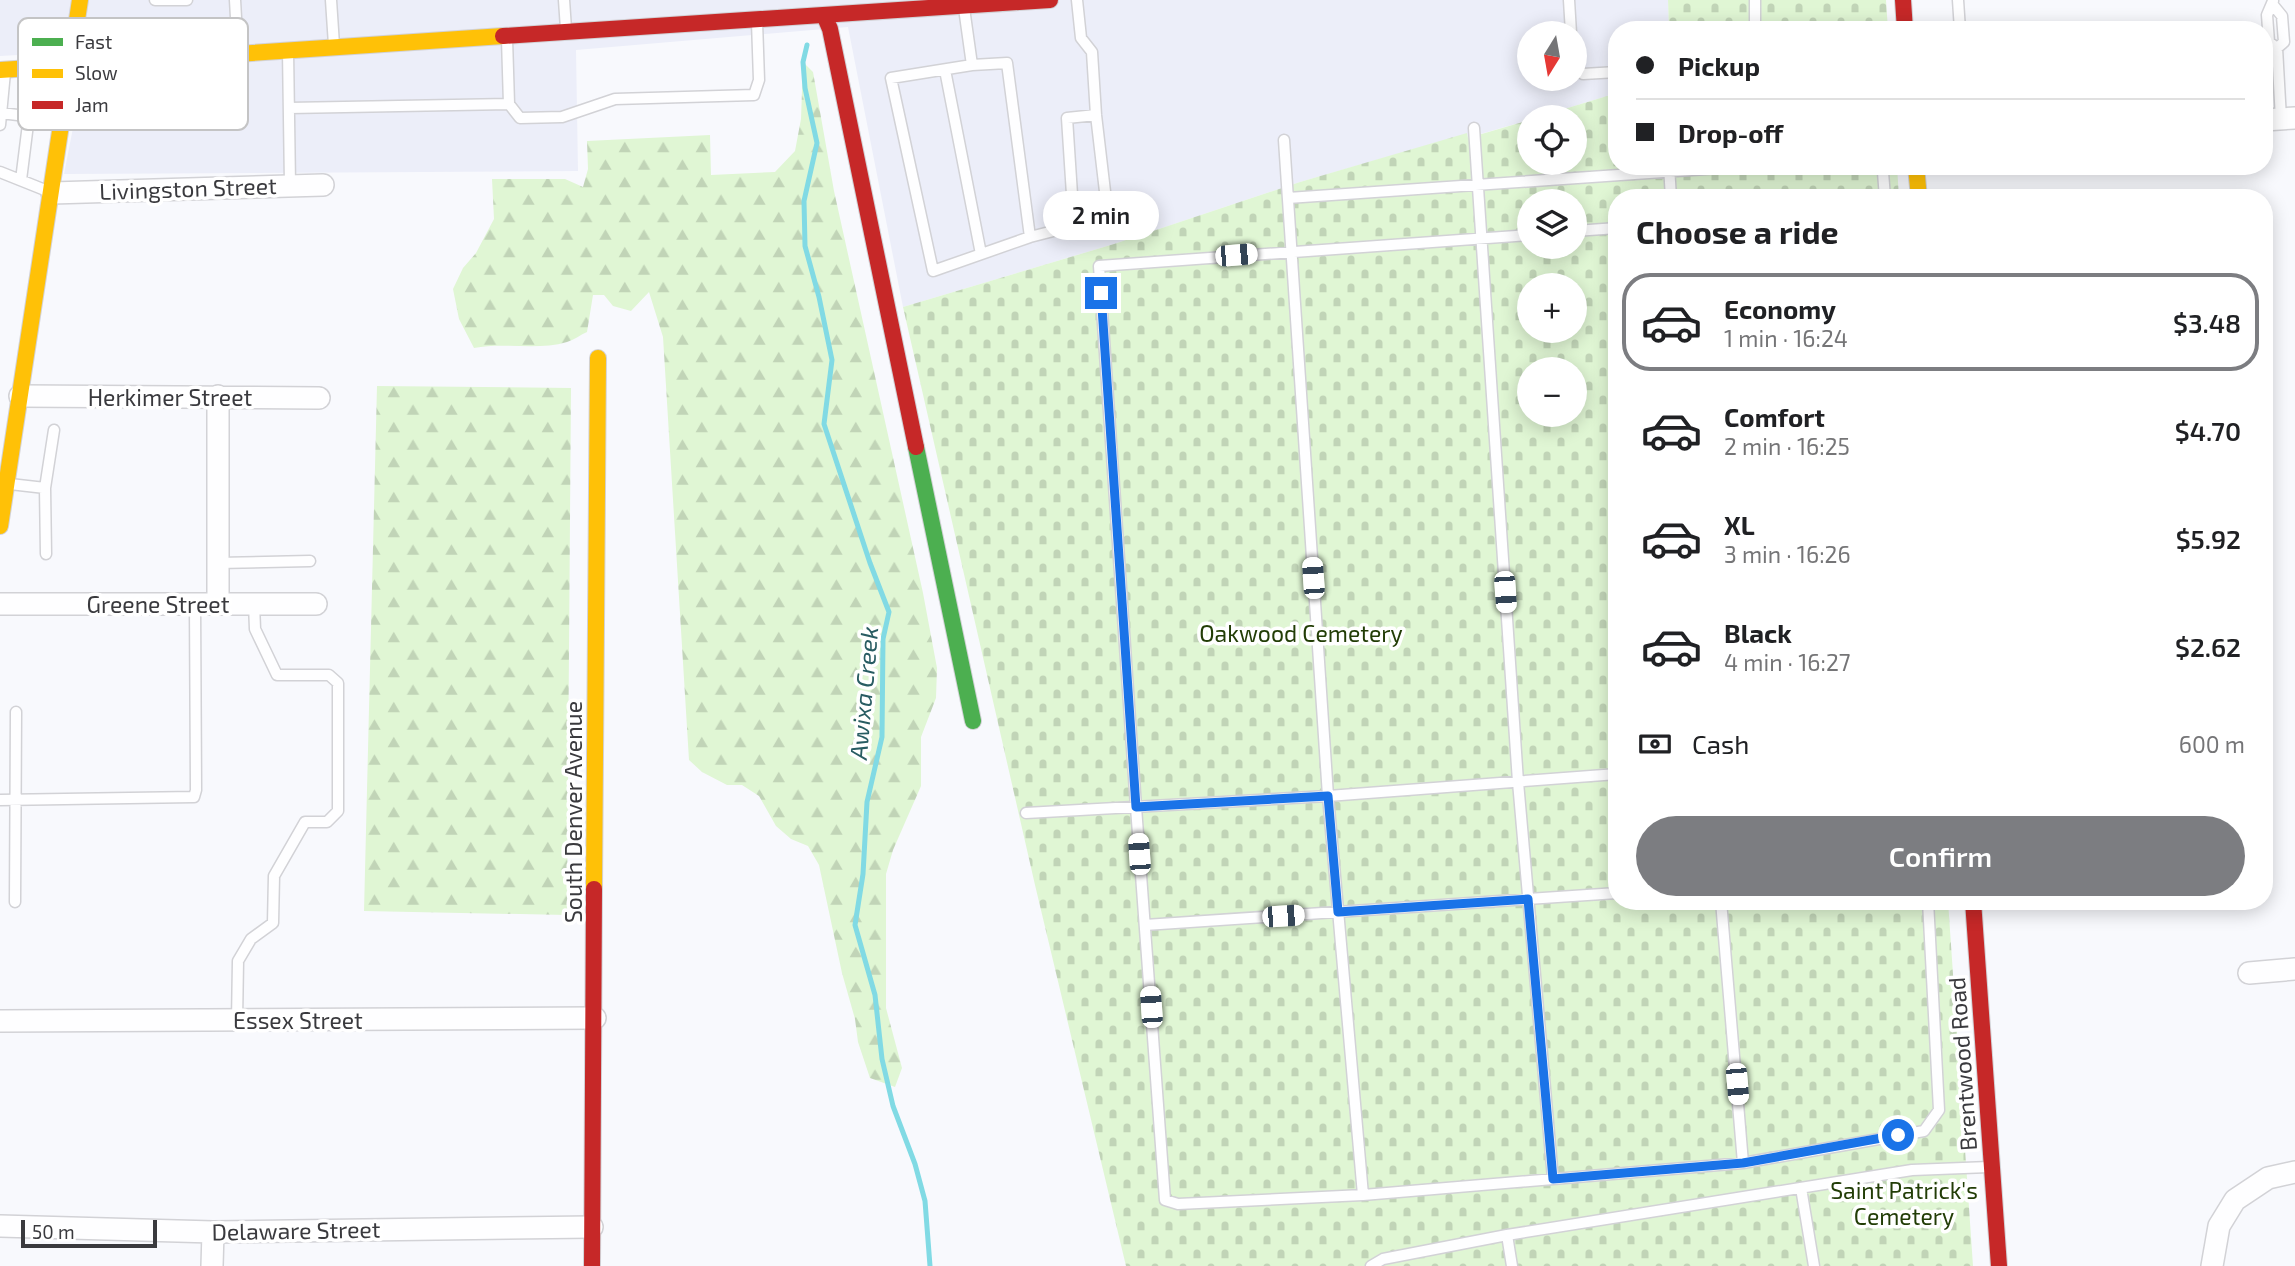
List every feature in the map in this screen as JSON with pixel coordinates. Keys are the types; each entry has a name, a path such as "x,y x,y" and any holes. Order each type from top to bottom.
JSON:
{"street":[{"path":"77,18 80,0"},
{"path":"248,53 1050,0"},
{"path":"1903,0 1904,21"},
{"path":"824,15 830,29 974,721"},
{"path":"0,526 61,130"},
{"name":"Livingston Street","path":"52,193 323,185"},
{"name":"South Denver Avenue","path":"592,1266 598,358"},
{"name":"Herkimer Street","path":"20,396 319,398"},
{"path":"218,396 218,604"},
{"name":"Greene Street","path":"0,604 317,604"},
{"name":"Brentwood Road","path":"1974,910 1999,1266"},
{"path":"2249,973 2295,968"},
{"name":"Essex Street","path":"0,1021 595,1018"},
{"path":"2212,1266 2218,1226 2235,1200 2268,1178 2295,1172"},
{"name":"Delaware Street","path":"0,1226 213,1232 592,1227"},
{"path":"212,1266 213,1232"}],"lane":[{"path":"155,0 187,0"},
{"path":"235,0 236,18"},
{"path":"331,0 334,48"},
{"path":"564,0 566,32"},
{"path":"1030,237 1007,63 972,65 891,78 933,271 1030,237 1108,217 1092,52 1081,38 1077,0"},
{"path":"1569,0 1570,21"},
{"path":"1755,0 1755,21"},
{"path":"1958,0 1959,21"},
{"path":"2273,3 2283,16 2284,42 2277,48 2280,119"},
{"path":"964,6 972,65"},
{"path":"507,36 509,104 520,118 562,117 615,99 754,95 759,80 757,19"},
{"path":"288,51 290,185"},
{"path":"2273,60 2278,60"},
{"path":"945,69 981,254"},
{"path":"0,125 3,70"},
{"path":"1587,74 1608,73"},
{"path":"289,108 509,104"},
{"path":"1,106 18,112"},
{"path":"1074,225 1067,118 1096,115"},
{"path":"1474,128 1518,782 1553,1179"},
{"path":"20,180 27,130"},
{"path":"1284,140 1328,796 1363,1195"},
{"path":"0,172 52,193"},
{"path":"1288,198 1608,174"},
{"path":"1587,230 1608,229"},
{"path":"1517,236 1291,250 1099,266 1165,1200 1178,1204 1363,1195 1743,1163 1924,1131 1939,1110 1928,910"},
{"path":"46,554 45,488 54,430"},
{"path":"7,483 45,488"},
{"path":"218,563 310,561"},
{"path":"0,800 194,797 195,604"},
{"path":"237,1021 238,961 251,939 273,923 274,876 305,822 327,822 338,811 338,683 329,675 276,675 254,629 254,604"},
{"path":"15,902 16,712"},
{"path":"1026,813 1328,796 1608,775"},
{"path":"1144,925 1608,894"},
{"path":"1722,910 1743,1163"},
{"path":"1371,1266 1383,1259 1507,1235 1912,1170 1992,1167"},
{"path":"1801,1188 1814,1266"},
{"path":"1507,1235 1512,1266"}],"shaded area":[{"path":"0,0 1668,0 1669,21 1608,21 1608,96 1578,105 1517,105 1517,123 1467,138 1467,134 1300,182 1114,244 903,307 848,27 576,50 578,171 64,174 73,130 248,130 248,18 18,18 18,55 0,56"}],"green space":[{"path":"1668,0 1886,0 1887,21 1669,21"},
{"path":"803,62 813,72 834,191 923,593 937,668 936,698 921,737 921,786 893,850 886,874 886,1008 902,1068 895,1087 870,1078 858,1042 819,865 808,846 791,839 776,826 759,796 742,785 727,785 702,772 689,760 663,337 649,292 631,311 613,306 604,295 593,295 587,332 567,342 544,346 474,348 459,319 453,289 494,219 492,179 565,179 583,187 588,169 587,141 710,135 711,175 775,172 795,151 801,119"},
{"name":"Oakwood Cemetery","path":"1608,96 1608,175 1898,175 1898,189 1608,189 1608,910 1949,910 1973,1266 1126,1266 1035,885 903,307 1114,244 1300,182 1467,133 1468,138 1517,124 1517,175 1587,175 1587,105 1578,105"},
{"path":"377,386 571,388 567,915 364,911"}],"waterway":[{"name":"Awixa Creek","path":"807,45 803,62 805,88 817,143 804,201 805,246 832,360 824,424 889,612 883,639 882,737 867,802 863,874 855,925 875,995 882,1059 893,1106 915,1164 925,1201 930,1266"}],"traffic: fast":[{"path":"916,447 973,721"}],"traffic: slow":[{"path":"77,18 80,0"},
{"path":"248,53 503,36"},
{"path":"0,70 18,69"},
{"path":"0,526 60,130"},
{"path":"1917,175 1918,189"},
{"path":"594,889 598,358"}],"traffic: jam":[{"path":"503,36 1050,0"},
{"path":"1903,0 1904,21"},
{"path":"824,15 830,29 916,447"},
{"path":"592,1266 594,889"},
{"path":"1974,910 1999,1266"}],"route":[{"path":"1101,293 1136,807 1328,796 1338,912 1528,899 1553,1179 1743,1163 1898,1135"}],"park label":[{"name":"Saint Patrick's Cemetery","path":"1904,1203"}]}
